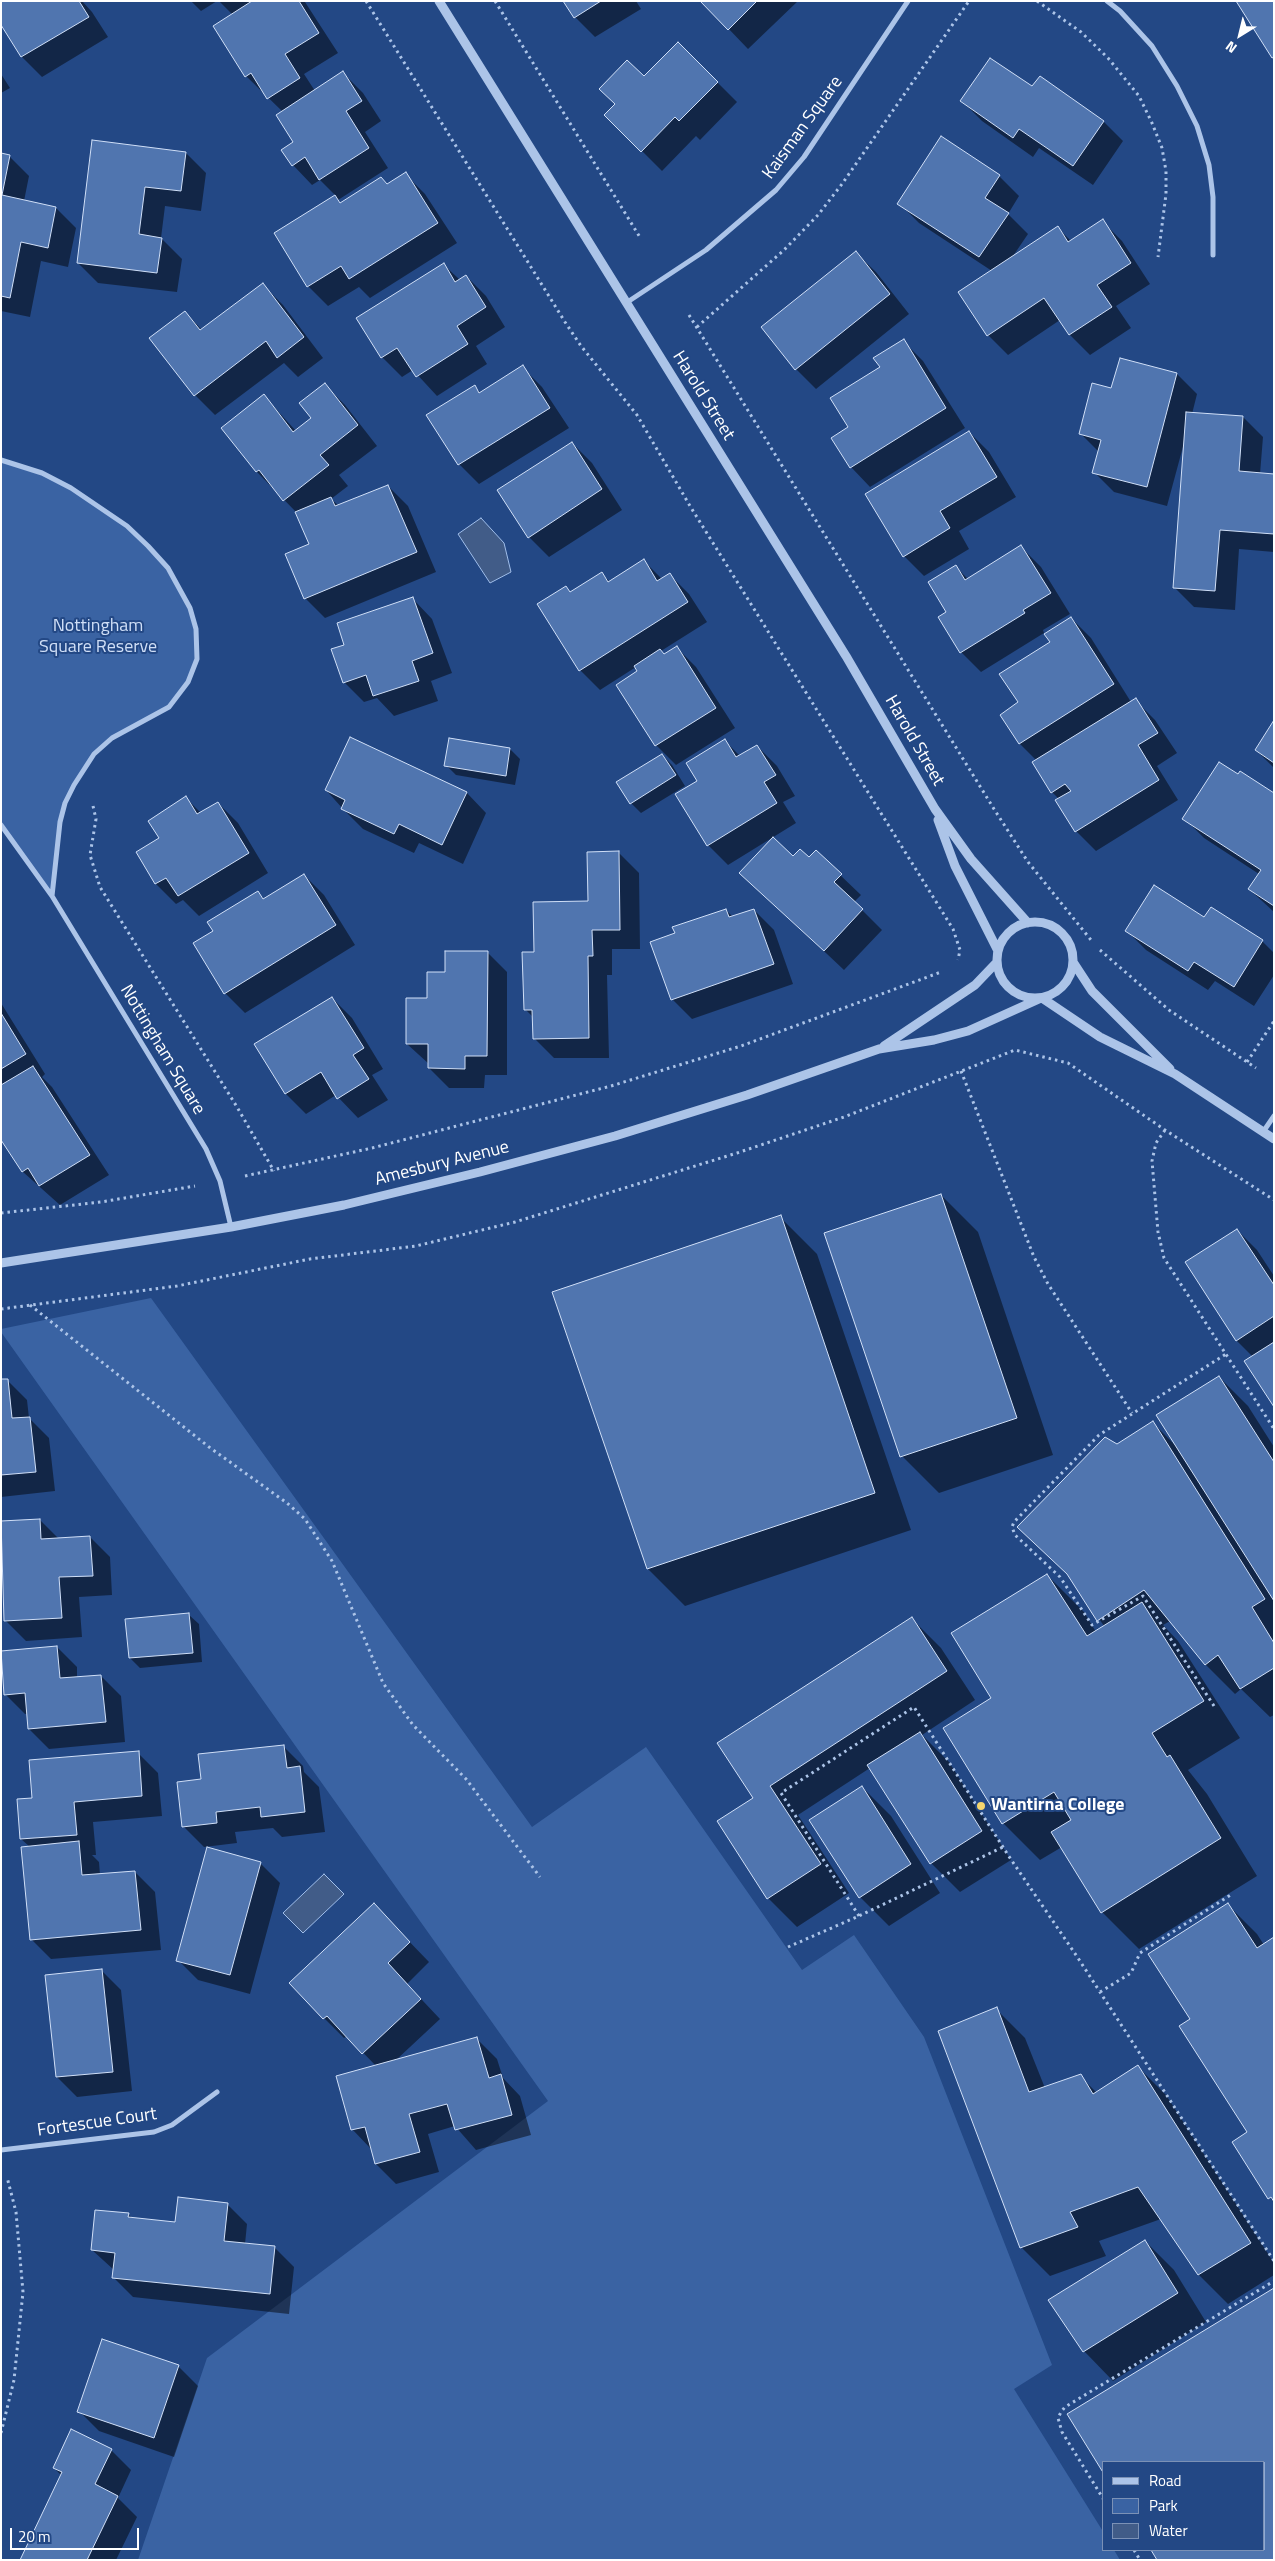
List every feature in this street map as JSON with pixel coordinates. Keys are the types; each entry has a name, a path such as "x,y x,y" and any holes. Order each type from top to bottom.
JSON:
{"street":[{"name":"Harold Street","path":"439,1 846,656 934,809 971,859 1028,923"},
{"name":"Kaisman Square","path":"626,303 706,250 776,190 804,157 908,1"},
{"path":"1107,1 1120,11 1152,46 1177,86 1197,126 1209,165 1213,197 1213,255"},
{"path":"1,460 42,473 71,488 127,526 168,568 190,608 196,629 197,659 188,682 169,707 112,738 94,754 74,785 65,803 60,822 52,896"},
{"name":"Harold Street","path":"934,809 955,866 998,951"},
{"name":"Nottingham Square","path":"1,825 52,896 206,1148 220,1181 231,1227"},
{"path":"1176,1074 1092,991 1073,962 1067,940 1060,932 1040,923 1028,923 1012,930 1006,936 998,951 997,962 1006,985 1015,992 1040,998 1100,1037 1176,1074 1274,1139"},
{"name":"Amesbury Avenue","path":"879,1049 975,985 997,962"},
{"path":"1040,998 1054,993 1064,985 1070,974 1073,962"},
{"name":"Amesbury Avenue","path":"1,1263 231,1227 354,1202 615,1136 748,1095 879,1049 934,1040 968,1031 1040,998"},
{"path":"1263,1132 1274,1116"},
{"name":"Fortescue Court","path":"1,2150 154,2132 172,2125 217,2092"}],"path":[{"path":"366,1 565,322 581,346 637,415 690,506 953,929 960,950 959,959 955,963"},
{"path":"495,1 641,238"},
{"path":"696,327 784,250 818,215 842,184 969,1"},
{"path":"1037,1 1081,32 1108,58 1139,96 1152,123 1162,148 1166,171 1166,194 1158,257"},
{"path":"689,315 998,817 1028,862 1093,942"},
{"path":"74,785 94,808 96,819 90,855 100,887 237,1107 274,1171"},
{"path":"1099,949 1169,1010 1256,1068"},
{"path":"1,1213 100,1202 274,1171 540,1107 741,1046 943,972"},
{"path":"1247,1062 1274,1021"},
{"path":"1,1309 177,1286 310,1259 416,1246 479,1230 619,1191 737,1154 844,1117 1015,1050 1059,1060 1274,1200"},
{"path":"961,1071 1034,1257 1048,1284 1132,1413"},
{"path":"1165,1130 1156,1143 1152,1161 1158,1232 1164,1258 1274,1429"},
{"path":"30,1305 209,1447 286,1503 304,1519 332,1562 383,1683 413,1726 466,1779 540,1877"},
{"path":"1214,1706 1143,1596 1092,1625 1056,1573 1012,1531 1014,1522 1090,1442 1132,1413 1226,1354"},
{"path":"859,1916 781,1793 914,1707 1003,1847 1100,1992 1274,2261"},
{"path":"788,1947 859,1916 1003,1847"},
{"path":"1100,1992 1131,1973 1140,1953 1232,1894"},
{"path":"1,2433 14,2380 23,2292 16,2212 7,2177"},
{"path":"1102,2497 1062,2432 1058,2418 1061,2412 1065,2407 1274,2281"}],"green space":[{"name":"Nottingham Square Reserve","path":"1,460 42,473 98,506 148,546 180,588 196,629 197,659 188,682 169,707 112,738 94,754 65,803 52,896 1,825"},
{"path":"151,1298 532,1827 646,1747 802,1970 854,1935 924,2037 1052,2365 1014,2389 1102,2530 1102,2551 1115,2551 1120,2560 138,2560 207,2358 548,2101 1,1332 1,1329"}],"water":[{"path":"481,518 504,543 511,572 490,583 458,534"},
{"path":"324,1874 344,1894 303,1933 283,1913"}],"building":[{"path":"1,1 79,1 89,17 21,57 1,25"},
{"path":"252,1 299,1 319,33 285,54 300,78 267,99 251,73 245,77 213,26"},
{"path":"563,1 601,1 574,18"},
{"path":"700,1 757,1 728,30"},
{"path":"1236,1 1274,1 1274,57 1272,58"},
{"path":"678,42 718,82 679,121 675,117 641,152 604,115 615,104 599,89 627,60 644,76"},
{"path":"990,58 1032,86 1040,76 1104,121 1073,166 1019,129 1013,138 960,101"},
{"path":"343,71 362,101 346,111 369,148 319,180 305,157 292,166 281,150 293,142 276,115"},
{"path":"941,136 1000,175 985,198 1009,213 979,257 897,204"},
{"path":"92,140 186,152 181,191 145,187 139,234 162,238 157,273 77,263"},
{"path":"1,153 10,155 2,195 56,207 48,248 21,242 10,298 1,296"},
{"path":"406,172 438,223 349,279 341,266 307,287 274,233 335,195 340,203 381,177 387,184"},
{"path":"1103,219 1131,263 1097,285 1112,307 1069,335 1044,298 987,336 958,292 1058,226 1068,242"},
{"path":"856,251 890,294 795,370 761,327"},
{"path":"444,263 455,282 466,275 486,307 457,326 468,344 416,377 397,348 381,358 356,318"},
{"path":"263,283 304,337 277,358 266,341 194,396 149,338 185,311 200,330"},
{"path":"904,339 946,408 850,468 831,438 848,427 830,398 880,367 873,358"},
{"path":"1120,358 1177,373 1147,487 1092,473 1101,440 1079,434 1092,383 1111,388"},
{"path":"523,365 550,408 458,465 426,415 475,385 479,393"},
{"path":"325,383 358,425 320,455 329,465 283,501 259,470 256,472 221,428 264,394 293,432 311,418 299,403"},
{"path":"1186,412 1243,416 1239,471 1274,474 1274,534 1220,530 1215,591 1173,588"},
{"path":"969,431 997,477 940,511 950,528 903,557 865,494"},
{"path":"572,442 602,489 528,538 497,490"},
{"path":"388,485 417,552 304,599 285,554 309,544 295,512 331,497 335,506"},
{"path":"1021,545 1051,593 1023,610 1025,613 960,653 938,617 946,612 928,582 956,565 965,580"},
{"path":"644,559 657,581 670,573 688,602 579,671 537,604 566,586 570,592 602,572 608,582"},
{"path":"413,597 433,653 412,661 419,681 373,696 366,675 343,683 331,649 344,645 337,623"},
{"path":"1071,617 1114,684 1019,744 1000,715 1018,702 999,674 1050,642 1044,634"},
{"path":"677,646 716,708 655,746 616,685 637,671 634,666 660,649 664,654"},
{"path":"1136,698 1158,733 1138,745 1159,780 1075,832 1055,800 1071,791 1065,784 1051,793 1032,762"},
{"path":"1274,720 1274,763 1255,750"},
{"path":"350,737 467,792 442,845 399,824 394,834 341,809 345,800 325,790"},
{"path":"449,738 510,748 506,776 444,766"},
{"path":"725,739 736,757 757,745 776,775 764,782 777,803 707,846 675,794 697,781 686,763"},
{"path":"662,754 676,775 630,804 616,782"},
{"path":"1219,762 1238,774 1240,771 1274,793 1274,906 1248,889 1261,870 1182,819"},
{"path":"186,796 197,814 218,802 249,853 178,896 166,878 155,884 136,852 159,838 148,821"},
{"path":"773,837 793,856 800,849 809,857 816,850 842,874 834,882 863,909 824,951 739,873"},
{"path":"619,851 620,930 592,930 593,956 588,956 589,1038 533,1039 532,1010 524,1010 522,952 534,952 533,902 588,901 587,852"},
{"path":"304,874 336,925 224,994 193,943 213,931 207,922 258,891 263,899"},
{"path":"1154,885 1204,917 1211,907 1263,940 1234,987 1194,962 1188,971 1125,931"},
{"path":"726,909 729,917 754,909 774,964 671,1000 650,942 675,933 672,927"},
{"path":"445,951 488,951 487,1056 465,1056 465,1069 428,1068 428,1044 406,1044 406,998 427,998 427,972 445,972"},
{"path":"332,997 364,1048 353,1055 369,1079 337,1099 321,1072 285,1094 254,1044"},
{"path":"1,1013 26,1054 1,1069"},
{"path":"33,1066 90,1155 39,1186 28,1168 22,1172 1,1140 1,1085"},
{"path":"941,1194 1017,1418 900,1457 824,1233"},
{"path":"781,1215 875,1493 647,1569 552,1292"},
{"path":"1237,1229 1274,1285 1274,1316 1236,1341 1185,1262"},
{"path":"1274,1342 1274,1407 1244,1361"},
{"path":"1219,1376 1274,1462 1274,1601 1156,1415"},
{"path":"1,1379 8,1379 12,1418 30,1417 36,1472 1,1475"},
{"path":"1153,1421 1265,1599 1252,1607 1274,1643 1274,1668 1240,1689 1218,1655 1205,1665 1144,1590 1097,1621 1067,1574 1017,1527 1105,1437 1117,1444"},
{"path":"40,1519 41,1539 90,1536 93,1576 59,1577 62,1618 4,1621 1,1521"},
{"path":"1047,1574 1087,1636 1142,1602 1204,1701 1152,1733 1167,1757 1170,1755 1221,1838 1101,1913 1051,1832 1071,1820 1054,1792 1002,1824 943,1728 991,1698 951,1633"},
{"path":"189,1613 193,1653 129,1658 125,1619"},
{"path":"912,1617 947,1671 770,1786 821,1864 767,1899 717,1821 753,1798 717,1743"},
{"path":"57,1646 60,1678 101,1675 106,1722 28,1729 25,1693 4,1695 1,1651"},
{"path":"920,1732 982,1831 930,1864 867,1765"},
{"path":"284,1745 287,1768 300,1766 305,1812 261,1817 260,1807 216,1812 217,1823 182,1827 177,1782 201,1779 198,1754"},
{"path":"139,1751 142,1796 74,1802 77,1835 20,1839 17,1799 32,1798 29,1760"},
{"path":"862,1786 911,1864 859,1898 809,1820"},
{"path":"79,1841 82,1875 135,1871 141,1930 30,1940 21,1847"},
{"path":"207,1847 261,1862 230,1975 176,1961"},
{"path":"374,1903 410,1942 388,1963 421,1999 362,2054 327,2016 323,2019 289,1983"},
{"path":"1228,1903 1257,1948 1274,1937 1274,2202 1271,2197 1268,2199 1232,2142 1247,2132 1179,2026 1190,2019 1148,1954"},
{"path":"102,1969 113,2072 56,2077 45,1975"},
{"path":"997,2007 1029,2092 1081,2074 1093,2094 1138,2065 1251,2243 1198,2275 1138,2187 1070,2212 1078,2227 1020,2248 938,2031"},
{"path":"477,2037 489,2078 501,2074 512,2115 455,2130 447,2104 409,2114 420,2152 375,2164 365,2127 351,2130 336,2076"},
{"path":"178,2197 228,2203 224,2241 275,2246 270,2294 112,2278 115,2253 91,2250 95,2210 129,2213 128,2217 175,2222"},
{"path":"1145,2240 1178,2293 1083,2352 1048,2300"},
{"path":"1274,2288 1274,2560 1157,2560 1152,2551 1265,2551 1265,2461 1102,2461 1102,2471 1067,2414"},
{"path":"102,2339 179,2365 154,2438 77,2412"},
{"path":"71,2429 112,2449 95,2484 118,2496 87,2560 20,2560 62,2472 53,2468"}],"place":[{"name":"Wantirna College","path":"981,1806"}]}
